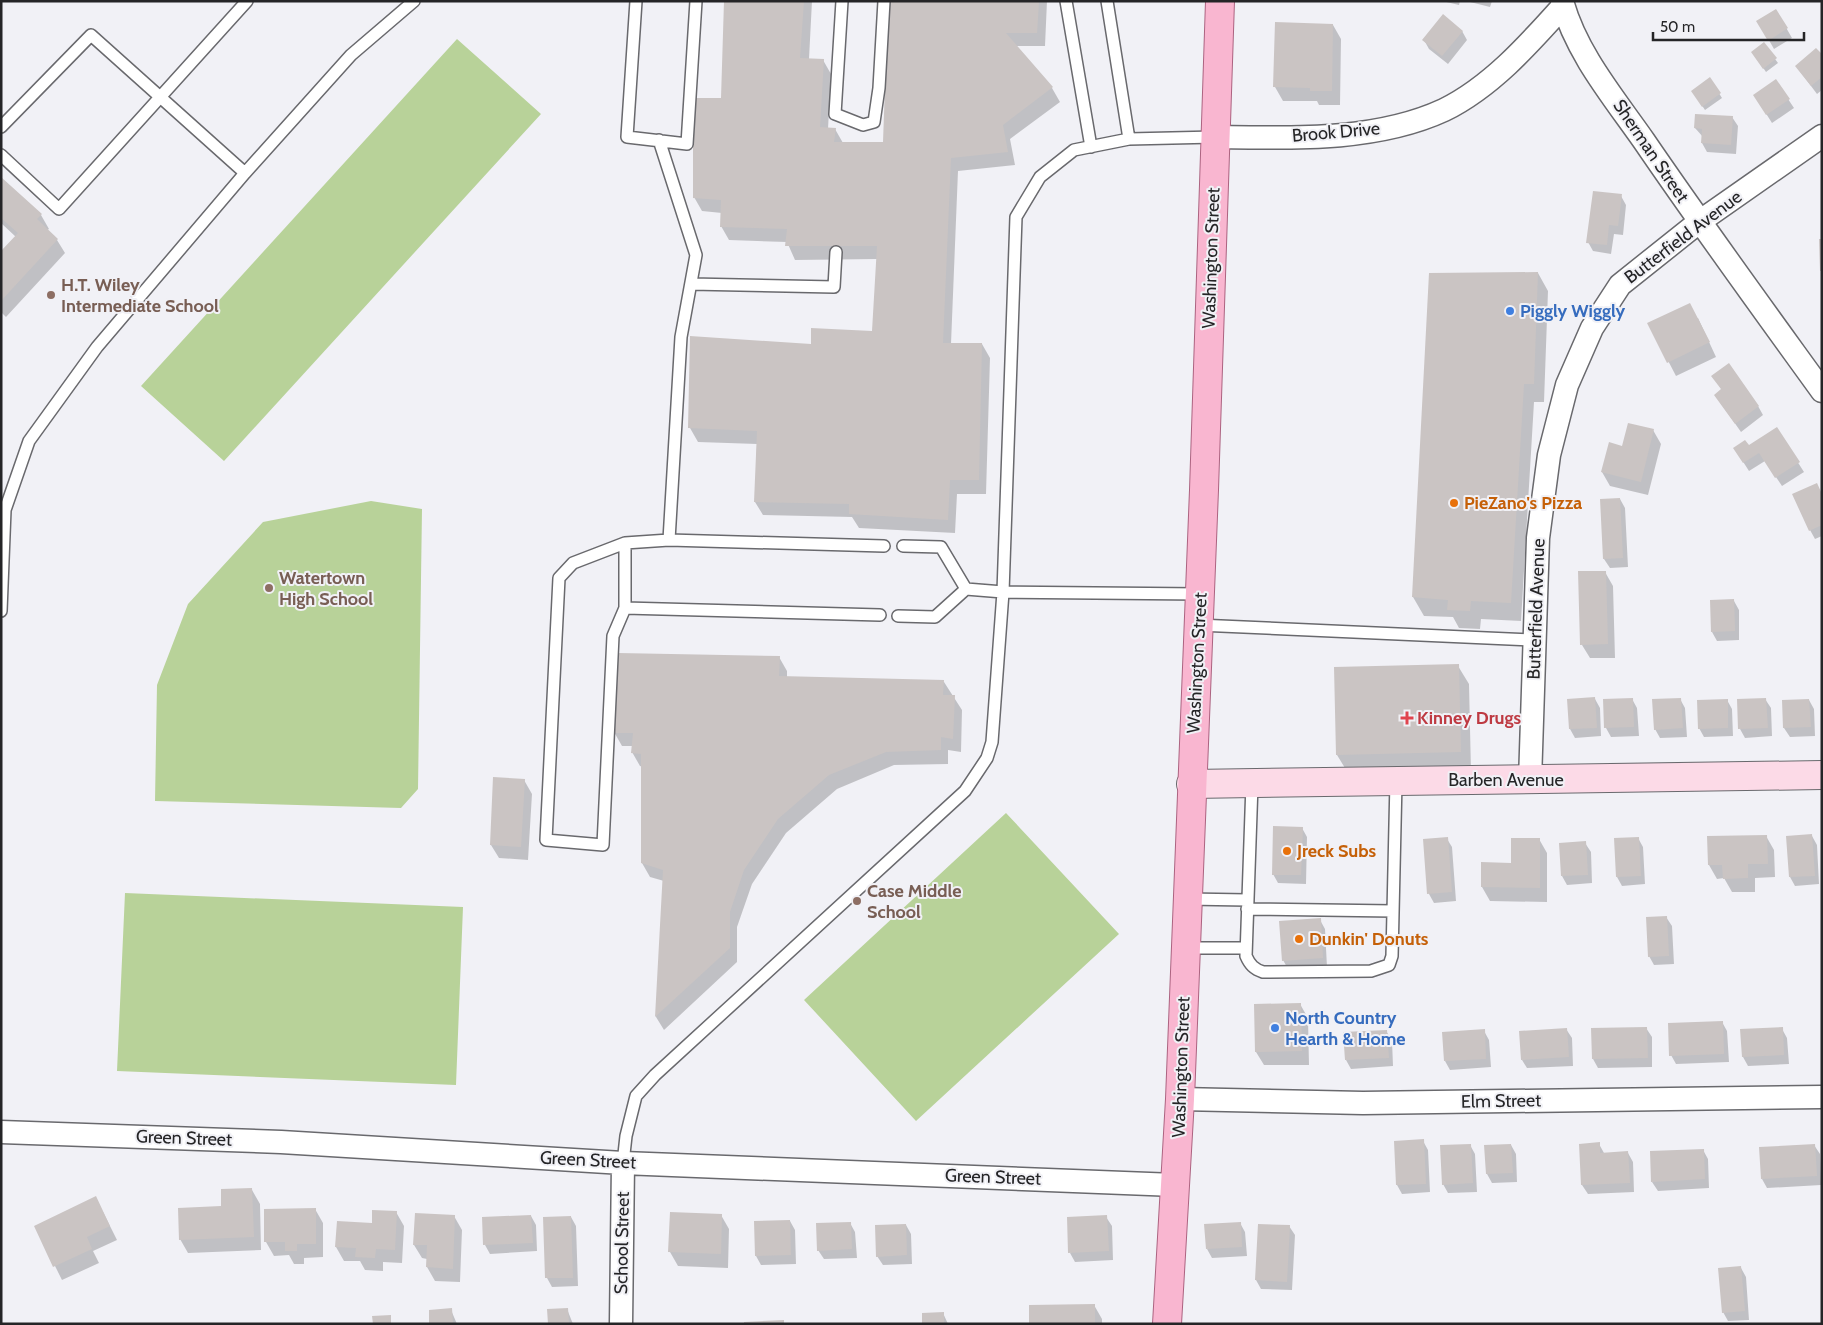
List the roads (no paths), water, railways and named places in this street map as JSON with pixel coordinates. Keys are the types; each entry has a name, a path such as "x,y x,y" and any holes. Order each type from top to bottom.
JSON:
{"main road":[{"name":"Washington Street","path":"1167,1324 1180,1099 1200,594 1220,1"}],"street":[{"name":"Brook Drive","path":"1215,137 1259,138 1366,132 1418,120 1445,109 1479,88 1531,42 1563,4"},
{"name":"Sherman Street","path":"1563,4 1569,23 1587,59 1699,222 1822,391"},
{"name":"Butterfield Avenue","path":"1530,781 1538,538 1548,464 1567,385 1592,328 1620,285 1699,222 1822,136"},
{"name":"Barben Avenue","path":"1191,784 1530,781 1822,775"},
{"name":"Elm Street","path":"1180,1099 1362,1103 1822,1097"},
{"name":"Green Street","path":"1,1132 281,1142 623,1163 1175,1185"},
{"name":"School Street","path":"621,1324 623,1163"}],"lane":[{"path":"1,155 59,210 247,1"},
{"path":"1,611 5,510 29,441 96,347 246,173 351,55 414,1"},
{"path":"636,1 627,136 687,144 696,1"},
{"path":"842,1 835,114 862,125 874,122 879,88 884,1"},
{"path":"1066,1 1091,147"},
{"path":"1106,1 1129,139"},
{"path":"1,127 91,35 246,173"},
{"path":"623,1163 626,1136 636,1096 655,1074 965,791 987,758 992,742 1003,592 1016,217 1040,177 1074,150 1129,139 1215,137"},
{"path":"658,140 696,255 680,337 670,540"},
{"path":"691,284 834,287 836,252"},
{"path":"625,543 625,608 613,636 604,845 546,840 558,578 573,563 625,543 670,540 884,546"},
{"path":"903,546 941,548 966,589"},
{"path":"898,616 935,617 966,589 1003,592 1200,594"},
{"path":"625,608 880,615"},
{"path":"1198,626 1534,640"},
{"path":"1252,784 1246,956 1255,970 1263,972 1382,969 1389,965 1392,956 1396,781"},
{"path":"1187,899 1247,904 1393,911"},
{"path":"1186,948 1246,948"}],"place":[{"name":"H.T. Wiley Intermediate School","path":"51,295"},
{"name":"Piggly Wiggly","path":"1510,311"},
{"name":"PieZano's Pizza","path":"1454,503"},
{"name":"Watertown High School","path":"269,588"},
{"name":"Kinney Drugs","path":"1407,718"},
{"name":"Jreck Subs","path":"1287,851"},
{"name":"Case Middle School","path":"857,901"},
{"name":"Dunkin' Donuts","path":"1299,939"},
{"name":"North Country Hearth & Home","path":"1275,1028"}]}
